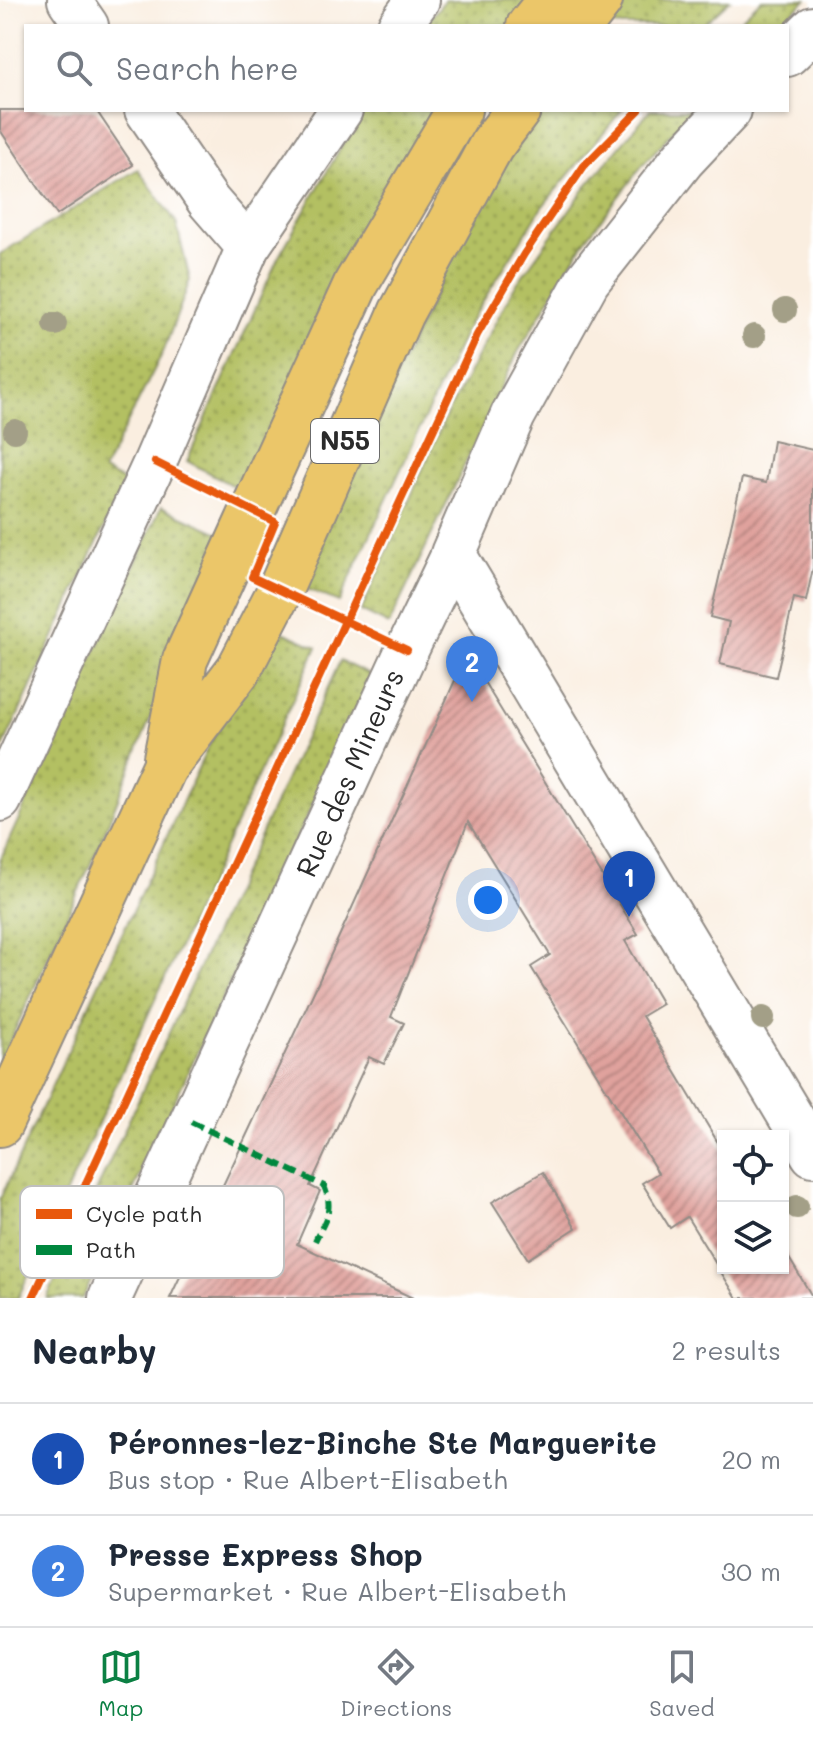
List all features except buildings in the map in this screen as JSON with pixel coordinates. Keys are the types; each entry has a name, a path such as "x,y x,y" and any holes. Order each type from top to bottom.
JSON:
{"highway":[{"path":"531,24 550,0"},
{"path":"582,24 600,0"},
{"name":"N55","path":"164,768 185,660 356,284 458,112"},
{"name":"N55","path":"0,1124 164,768 239,669 280,590 401,313 491,146 516,112"}],"street":[{"path":"69,0 86,24"},
{"path":"400,24 418,0"},
{"path":"789,52 813,29"},
{"path":"147,112 209,202 248,247"},
{"path":"0,800 155,462 248,247 340,112"},
{"name":"Rue des Mineurs","path":"161,1186 453,554 513,415 587,281 683,159 727,112"},
{"path":"453,554 813,1154"},
{"name":"Rue des Mineurs","path":"110,1298 119,1278"}],"green space":[{"path":"445,0 535,0 515,24 426,24"},
{"path":"628,0 730,0 704,24 608,24"},
{"path":"761,0 806,0 779,24 736,24"},
{"path":"361,112 440,112 251,480 231,485 187,461 278,258"},
{"path":"541,112 620,112 542,207 468,325 339,602 297,585 450,261 503,166"},
{"path":"648,112 691,112 645,162 584,242 518,352 389,625 361,611 445,418 513,289 588,184"},
{"path":"138,169 176,222 190,280 164,350 103,471 125,482 0,754 0,254"},
{"path":"161,507 224,535 101,841 0,1063 0,860"},
{"path":"274,628 317,647 69,1186 20,1186 20,1278 27,1278 18,1298 0,1298 0,1199 207,749"},
{"path":"340,661 372,676 135,1186 99,1186"},
{"path":"56,1278 92,1278 83,1298 47,1298"}],"marked path":[{"path":"191,1122 324,1186 328,1208 315,1241"}],"cycle path":[{"path":"85,1186 477,335 524,254 584,166 637,112"},
{"path":"155,462 275,522 252,577 407,650"},
{"path":"33,1298 42,1278"}],"place":[{"name":"Presse Express Shop","path":"472,702"},
{"name":"Péronnes-lez-Binche Ste Marguerite","path":"629,917"}]}
